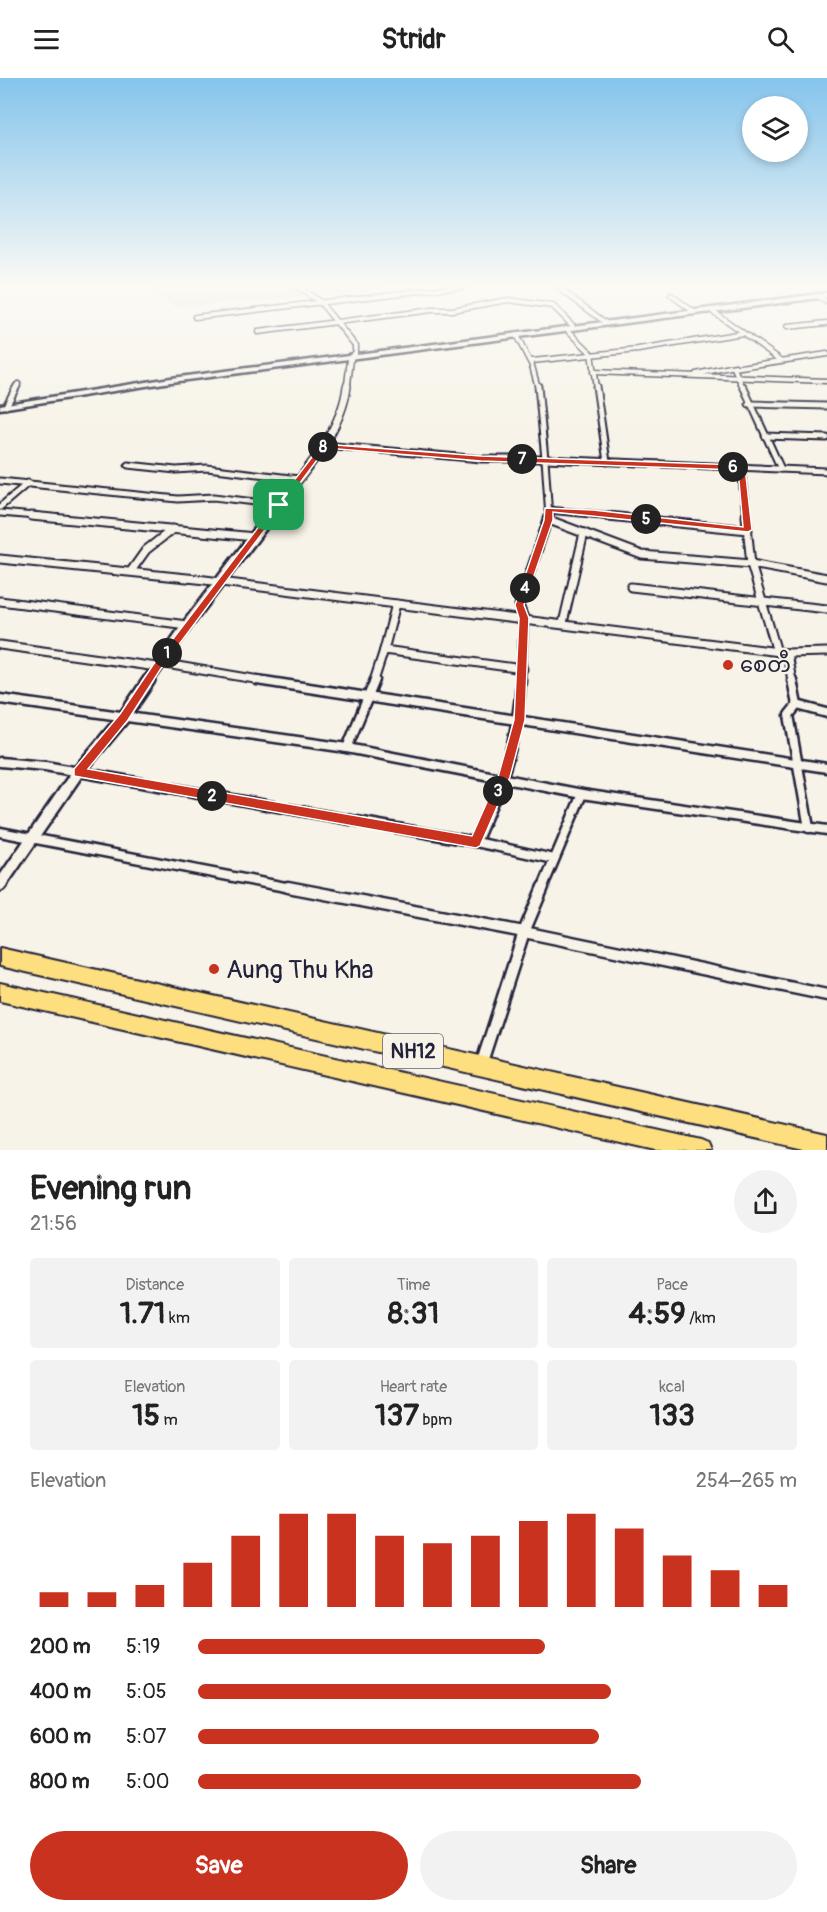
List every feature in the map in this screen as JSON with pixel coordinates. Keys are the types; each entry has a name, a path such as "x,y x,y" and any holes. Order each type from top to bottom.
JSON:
{"highway":[{"name":"NH12","path":"0,957 827,1144"},
{"name":"NH12","path":"0,992 701,1150"}],"main road":[{"path":"3,406 351,356 516,335"}],"street":[{"path":"0,885 78,772 124,717 158,665 324,445 346,398 351,356 355,352 355,345 347,335"},
{"path":"476,842 504,777 519,720 524,618 519,605 549,520 542,411 532,361 516,335"},
{"path":"577,335 587,346 591,356 607,462"},
{"path":"532,361 591,356 730,335"},
{"path":"746,335 781,360"},
{"path":"689,376 735,366 827,354"},
{"path":"735,366 737,378 781,469"},
{"path":"593,372 827,381"},
{"path":"3,406 18,384"},
{"path":"749,404 827,406"},
{"path":"765,436 827,438"},
{"path":"324,445 481,459 545,459 827,471"},
{"path":"128,465 176,470 207,468 299,479"},
{"path":"741,467 751,564 760,602 777,652"},
{"path":"0,481 178,499 213,497 279,505"},
{"path":"0,507 28,483"},
{"path":"548,510 593,512 748,530"},
{"path":"0,513 255,537"},
{"path":"549,520 642,555 751,564 827,578"},
{"path":"131,571 146,550 173,529"},
{"path":"563,623 584,533"},
{"path":"0,559 131,571 524,618 777,652 827,652"},
{"path":"631,587 827,609"},
{"path":"0,601 188,626"},
{"path":"347,748 369,698 396,604"},
{"path":"0,645 158,665 827,768"},
{"path":"384,650 523,669"},
{"path":"788,653 797,705 789,716 809,828"},
{"path":"0,699 347,748 582,794 827,830"},
{"path":"797,705 827,713"},
{"path":"0,762 78,772 476,842 554,859"},
{"path":"481,1065 524,932 582,794"},
{"path":"0,832 524,932 827,995"}],"place":[{"name":"စေတီ","path":"728,665"},
{"name":"Aung Thu Kha","path":"214,969"}],"route":[{"path":"324,445 481,459 545,459 741,467 748,530 593,512 548,510 549,520 519,605 524,618 519,720 504,777 476,842 78,772 124,717 157,667 279,505 324,445"}]}
